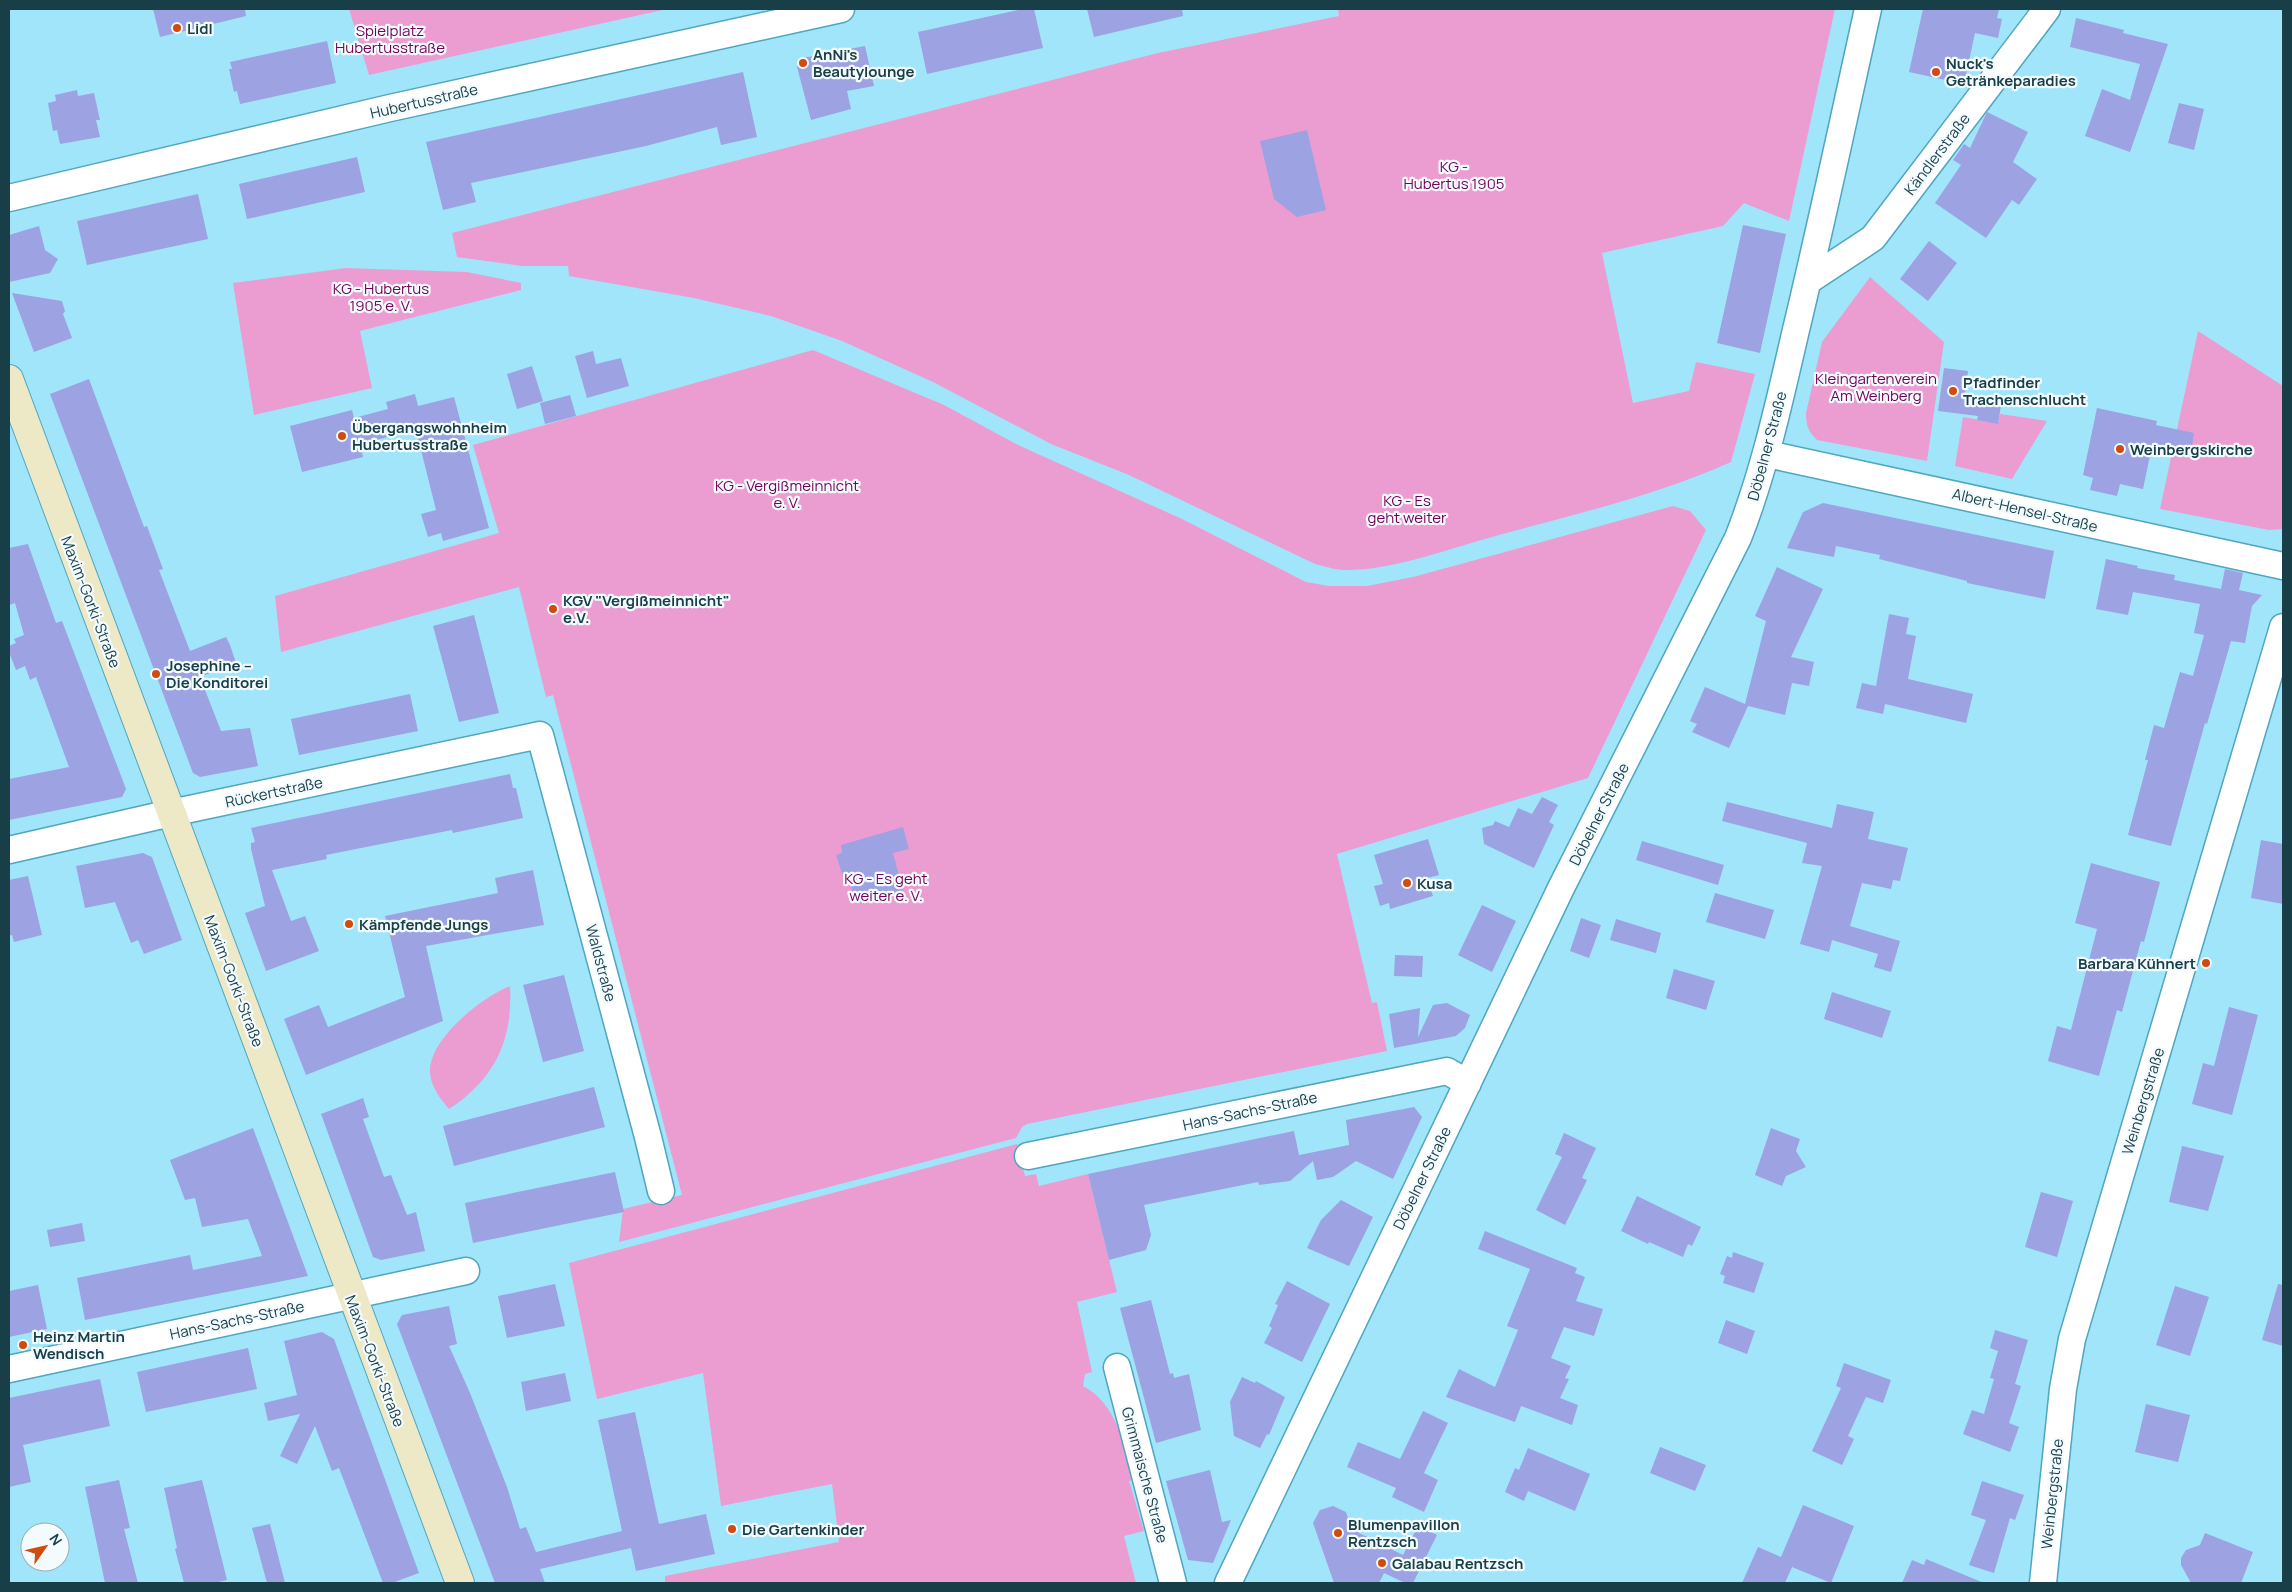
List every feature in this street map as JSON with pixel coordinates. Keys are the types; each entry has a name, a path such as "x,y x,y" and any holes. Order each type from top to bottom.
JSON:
{"street":[{"name":"Hubertusstraße","path":"9,198 390,108 753,18 841,9"},
{"name":"Döbelner Straße","path":"1228,1583 1561,888 1738,538 1754,499 1767,454 1808,280 1868,9"},
{"name":"Kändlerstraße","path":"1808,280 1873,238 2047,9"},
{"name":"Maxim-Gorki-Straße","path":"9,379 350,1295 460,1583"},
{"name":"Albert-Hensel-Straße","path":"1767,454 2283,566"},
{"name":"Weinbergstraße","path":"2043,1583 2063,1389 2072,1339 2283,627"},
{"name":"Rückertstraße","path":"9,850 171,813 540,734"},
{"name":"Waldstraße","path":"540,734 661,1191"},
{"name":"Hans-Sachs-Straße","path":"1028,1156 1447,1071 1468,1083"},
{"name":"Hans-Sachs-Straße","path":"9,1369 466,1271"},
{"name":"Grimmaische Straße","path":"1118,1367 1173,1583"}],"green space":[{"name":"Spielplatz Hubertusstraße","path":"349,9 667,9 369,75"},
{"name":"KG - Hubertus 1905","path":"1338,9 1835,9 1789,221 1744,203 1723,226 1602,253 1633,403 1689,391 1696,362 1755,374 1731,462 1641,496 1397,564 1361,569 1337,569 1315,564 1129,475 1051,444 933,382 842,341 771,316 694,298 569,276 568,266 522,266 457,257 452,233 1158,53 1339,16"},
{"name":"KG - Hubertus 1905 e. V.","path":"346,268 467,272 521,283 521,290 360,331 372,388 254,415 233,283"},
{"name":"Kleingartenverein Am Weinberg","path":"1870,277 1944,342 1927,461 1817,440 1807,424 1806,413 1822,342"},
{"path":"2198,331 2283,386 2283,529 2269,530 2160,509"},
{"name":"KG - Es geht weiter e. V.","path":"813,350 944,405 1018,445 1182,519 1306,582 1329,586 1367,586 1413,577 1673,506 1690,511 1706,530 1588,778 1337,854 1372,1003 1377,1002 1387,1051 1027,1124 1022,1127 1016,1138 619,1242 623,1209 682,1195 553,695 546,697 519,587 281,652 275,596 499,533 473,445"},
{"path":"2000,414 2047,421 2012,479 1955,466 1963,417 1998,423"},
{"path":"510,986 508,1024 498,1056 478,1085 449,1109 436,1092 430,1076 432,1058 439,1045 460,1020 486,999"},
{"path":"1017,1144 1025,1176 1036,1174 1039,1186 1088,1174 1117,1292 1077,1302 1092,1372 1085,1374 1083,1386 1104,1403 1111,1414 1123,1439 1131,1466 1134,1479 1129,1481 1144,1531 1124,1536 1136,1583 665,1583 665,1576 839,1542 832,1484 721,1506 703,1373 597,1399 569,1263"}],"building":[{"name":"Lidl","path":"153,9 245,9 246,16 160,37"},
{"path":"1023,9 1034,9 1043,48 927,74 918,32"},
{"path":"1087,9 1182,9 1183,16 1094,37"},
{"path":"1923,9 1999,9 1997,18 2002,19 1998,38 1975,33 1964,84 1909,72"},
{"path":"2076,18 2124,30 2123,33 2168,44 2130,152 2085,136 2102,89 2130,100 2140,64 2070,47"},
{"path":"327,41 336,83 240,104 237,91 234,92 229,69 232,69 230,62"},
{"path":"865,46 874,86 847,91 851,109 811,120 797,67 803,58"},
{"path":"743,72 757,137 721,145 717,127 646,146 471,183 476,202 443,210 426,142"},
{"path":"77,90 78,96 94,93 100,120 96,120 100,137 60,144 57,130 53,131 48,103 56,101 55,95"},
{"path":"2179,103 2204,109 2194,150 2168,143"},
{"path":"1987,112 2028,132 2013,162 2037,179 2019,205 2012,200 1986,238 1935,203 1961,165 1953,160 1964,144 1970,148"},
{"path":"1307,130 1326,210 1297,217 1274,199 1260,141"},
{"path":"357,157 365,192 247,219 239,184"},
{"path":"198,194 208,239 87,265 77,221"},
{"path":"1743,225 1786,234 1760,353 1717,343"},
{"path":"39,226 45,250 58,259 50,273 9,282 9,235"},
{"path":"1929,241 1957,263 1928,301 1900,279"},
{"path":"12,293 62,301 65,311 63,314 72,338 34,352"},
{"path":"593,351 596,364 621,358 629,386 587,398 575,356"},
{"path":"532,366 543,401 517,409 507,374"},
{"path":"1944,368 1968,371 1965,394 2002,399 1998,424 1977,420 1978,416 1938,411"},
{"path":"89,379 144,527 147,526 163,569 159,570 190,651 226,637 230,645 236,663 200,677 221,731 250,728 258,766 200,777 193,773 50,394"},
{"path":"415,394 418,406 454,397 489,528 443,541 441,533 428,537 421,514 436,510 416,430 360,444 363,457 302,472 290,426 352,410 354,418 388,409 386,402"},
{"path":"570,395 576,416 545,424 540,403"},
{"name":"Weinbergskirche","path":"2097,408 2157,421 2156,425 2194,433 2191,452 2152,446 2143,489 2120,484 2117,496 2090,490 2093,478 2083,475"},
{"path":"1823,503 2054,551 2045,599 1967,583 1967,581 1879,559 1880,555 1836,546 1834,557 1787,548 1803,512"},
{"path":"28,544 56,623 62,621 126,789 122,797 9,820 9,779 69,767 36,677 30,680 25,666 16,670 9,652 9,646 16,643 14,639 24,635 15,603 9,605 9,548"},
{"path":"2106,559 2138,566 2137,568 2175,575 2174,580 2221,589 2225,569 2243,573 2239,590 2262,595 2252,606 2245,643 2231,641 2207,724 2205,723 2171,846 2128,835 2148,760 2145,760 2154,725 2164,728 2180,672 2193,676 2204,635 2194,633 2200,604 2133,592 2128,615 2096,609"},
{"path":"1777,567 1823,589 1791,657 1814,662 1809,686 1792,683 1785,715 1748,706 1729,748 1692,732 1697,724 1690,721 1705,687 1745,704 1766,621 1755,616"},
{"path":"1889,614 1909,618 1906,634 1916,636 1908,679 1973,694 1966,723 1885,704 1883,714 1856,708 1862,683 1876,686"},
{"path":"474,615 499,713 459,722 433,626"},
{"path":"410,694 418,731 299,755 291,719"},
{"path":"510,774 513,788 516,788 523,818 453,833 452,830 326,855 327,859 272,870 291,921 305,916 319,951 266,971 245,913 265,906 251,849 251,843 255,842 251,828"},
{"path":"1542,797 1558,805 1549,822 1554,825 1534,868 1484,844 1482,828 1493,825 1495,821 1509,827 1518,808 1532,814"},
{"path":"1727,802 1832,828 1837,804 1874,812 1868,839 1908,848 1900,881 1893,880 1891,889 1862,883 1850,926 1900,941 1891,972 1874,967 1878,954 1832,940 1829,952 1800,944 1822,866 1802,863 1807,843 1722,821"},
{"path":"903,827 909,849 893,853 903,890 856,904 849,879 844,880 836,855 842,853 841,845"},
{"path":"1428,839 1439,875 1427,878 1433,896 1390,909 1389,903 1380,906 1374,886 1383,884 1374,855"},
{"path":"2261,840 2283,844 2283,904 2251,898"},
{"path":"1642,841 1724,865 1718,885 1636,860"},
{"path":"143,853 152,857 182,940 144,954 138,940 131,943 115,902 85,908 76,866"},
{"path":"2091,863 2160,882 2144,942 2141,941 2122,1012 2117,1010 2099,1076 2048,1061 2057,1026 2071,1030 2097,929 2075,923"},
{"path":"533,870 544,925 426,946 443,1021 306,1075 284,1019 319,1005 328,1027 405,997 385,916 498,893 495,878"},
{"path":"28,876 42,935 14,942 12,935 9,936 9,880"},
{"path":"1715,893 1774,910 1765,939 1706,922"},
{"path":"1482,905 1516,921 1492,972 1458,955"},
{"path":"1581,918 1601,925 1589,958 1570,951"},
{"path":"1616,919 1661,933 1656,953 1610,940"},
{"path":"1395,955 1423,956 1422,977 1394,976"},
{"path":"1674,969 1715,981 1706,1010 1666,998"},
{"path":"564,975 584,1051 543,1062 523,985"},
{"path":"1832,992 1891,1011 1882,1038 1824,1019"},
{"path":"1447,1003 1470,1015 1465,1028 1456,1036 1394,1048 1389,1014 1420,1008 1418,1037 1433,1005"},
{"path":"2229,1007 2258,1015 2232,1115 2192,1104 2203,1063 2214,1066"},
{"path":"594,1087 605,1127 454,1166 443,1126"},
{"path":"363,1098 369,1117 363,1119 384,1177 391,1175 407,1215 416,1212 425,1251 381,1260 373,1257 321,1114"},
{"path":"1414,1107 1422,1117 1393,1179 1356,1161 1333,1177 1317,1180 1313,1161 1290,1181 1259,1185 1258,1182 1144,1205 1151,1235 1146,1250 1109,1260 1088,1174 1294,1131 1299,1155 1349,1145 1346,1120"},
{"path":"253,1128 308,1276 85,1320 77,1278 190,1255 193,1270 262,1256 248,1219 202,1227 195,1198 185,1200 170,1160"},
{"path":"1771,1128 1800,1139 1796,1151 1806,1167 1786,1176 1782,1186 1755,1175"},
{"path":"1564,1133 1596,1148 1582,1178 1587,1180 1565,1225 1536,1210 1562,1157 1555,1154"},
{"path":"2182,1146 2224,1156 2208,1211 2169,1202"},
{"path":"615,1172 624,1212 473,1243 465,1203"},
{"path":"2041,1192 2073,1201 2057,1257 2025,1247"},
{"path":"1637,1196 1701,1227 1692,1246 1688,1244 1683,1257 1649,1242 1648,1244 1621,1231"},
{"path":"1341,1200 1373,1217 1349,1266 1307,1248 1321,1220"},
{"path":"82,1223 85,1241 50,1247 47,1230"},
{"path":"1485,1231 1577,1268 1575,1273 1585,1277 1576,1301 1603,1309 1594,1336 1564,1327 1551,1358 1571,1366 1565,1378 1569,1379 1560,1398 1578,1405 1572,1425 1521,1406 1515,1422 1446,1397 1459,1369 1495,1387 1518,1330 1507,1326 1530,1269 1478,1249"},
{"path":"1733,1252 1764,1263 1754,1293 1723,1283 1725,1276 1720,1274 1727,1256 1732,1258"},
{"path":"1287,1281 1330,1304 1302,1362 1264,1343 1272,1328 1269,1326 1278,1305 1275,1304"},
{"path":"555,1284 565,1326 507,1338 498,1296"},
{"path":"2278,1284 2283,1285 2283,1346 2262,1340"},
{"path":"38,1285 47,1329 9,1337 9,1291"},
{"path":"2175,1286 2209,1297 2190,1356 2156,1345"},
{"path":"1151,1300 1170,1374 1173,1373 1174,1378 1189,1374 1201,1430 1156,1443 1120,1308"},
{"path":"449,1306 457,1344 449,1346 470,1393 507,1487 520,1529 526,1527 536,1552 622,1531 598,1420 635,1412 659,1524 706,1514 715,1554 636,1571 631,1548 540,1569 545,1583 495,1583 397,1324 402,1315"},
{"path":"1726,1320 1755,1331 1747,1354 1718,1343"},
{"path":"1995,1330 2028,1340 2015,1384 2021,1386 2009,1423 2019,1427 2010,1452 1963,1434 1972,1410 1984,1414 1994,1379 1990,1378 1998,1351 1990,1348"},
{"path":"322,1332 334,1339 419,1573 392,1583 383,1583 339,1468 332,1471 315,1426 297,1464 280,1456 300,1414 268,1421 264,1403 297,1395 284,1341"},
{"path":"248,1348 257,1389 146,1412 137,1372"},
{"path":"1844,1363 1891,1380 1883,1403 1866,1397 1848,1436 1854,1439 1842,1465 1812,1451 1841,1388 1836,1386"},
{"path":"565,1373 571,1401 526,1411 521,1382"},
{"path":"1242,1377 1255,1383 1256,1381 1285,1397 1269,1435 1267,1434 1260,1448 1234,1436 1230,1402"},
{"path":"100,1379 110,1426 23,1445 31,1482 9,1487 9,1398"},
{"path":"2146,1404 2190,1415 2178,1462 2135,1452"},
{"path":"1423,1411 1448,1423 1424,1473 1438,1480 1424,1512 1392,1497 1396,1488 1347,1467 1358,1442 1400,1459"},
{"path":"1660,1447 1706,1465 1695,1491 1650,1473"},
{"path":"1528,1448 1590,1474 1575,1511 1528,1491 1524,1501 1505,1492 1515,1468 1519,1470"},
{"path":"1210,1470 1222,1522 1231,1520 1213,1563 1188,1560 1166,1481"},
{"path":"119,1480 130,1528 124,1529 138,1583 105,1583 85,1487"},
{"path":"202,1480 227,1580 214,1583 184,1583 175,1549 177,1548 164,1488"},
{"path":"1982,1481 2024,1495 2015,1520 2010,1518 1994,1573 1969,1565 1986,1520 1971,1515"},
{"path":"1803,1505 1854,1526 1831,1583 1792,1567 1785,1583 1742,1583 1758,1547 1781,1557"},
{"path":"1333,1506 1346,1512 1350,1525 1361,1529 1359,1533 1403,1555 1418,1526 1437,1535 1413,1583 1405,1583 1384,1573 1379,1583 1334,1583 1313,1523 1320,1510"},
{"path":"270,1524 285,1583 267,1583 252,1528"},
{"path":"2205,1533 2253,1552 2241,1583 2191,1583 2181,1565 2181,1558 2186,1550 2200,1545"},
{"path":"1926,1559 1984,1583 1902,1583 1912,1560 1924,1565"}],"place":[{"name":"Lidl","path":"177,28"},
{"name":"AnNi's Beautylounge","path":"803,63"},
{"name":"Nuck's Getränkeparadies","path":"1936,72"},
{"name":"Pfadfinder Trachenschlucht","path":"1953,391"},
{"name":"Übergangswohnheim Hubertusstraße","path":"342,436"},
{"name":"Weinbergskirche","path":"2120,449"},
{"name":"KGV \"Vergißmeinnicht\" e.V.","path":"553,609"},
{"name":"Josephine – Die Konditorei","path":"156,674"},
{"name":"Kusa","path":"1407,883"},
{"name":"Kämpfende Jungs","path":"349,924"},
{"name":"Barbara Kühnert","path":"2206,963"},
{"name":"Heinz Martin Wendisch","path":"23,1345"},
{"name":"Die Gartenkinder","path":"732,1529"},
{"name":"Blumenpavillon Rentzsch","path":"1338,1533"},
{"name":"Galabau Rentzsch","path":"1382,1563"}],"park label":[{"name":"KG - Vergißmeinnicht e. V.","path":"787,494"},
{"name":"KG - Es geht weiter","path":"1407,508"}]}
